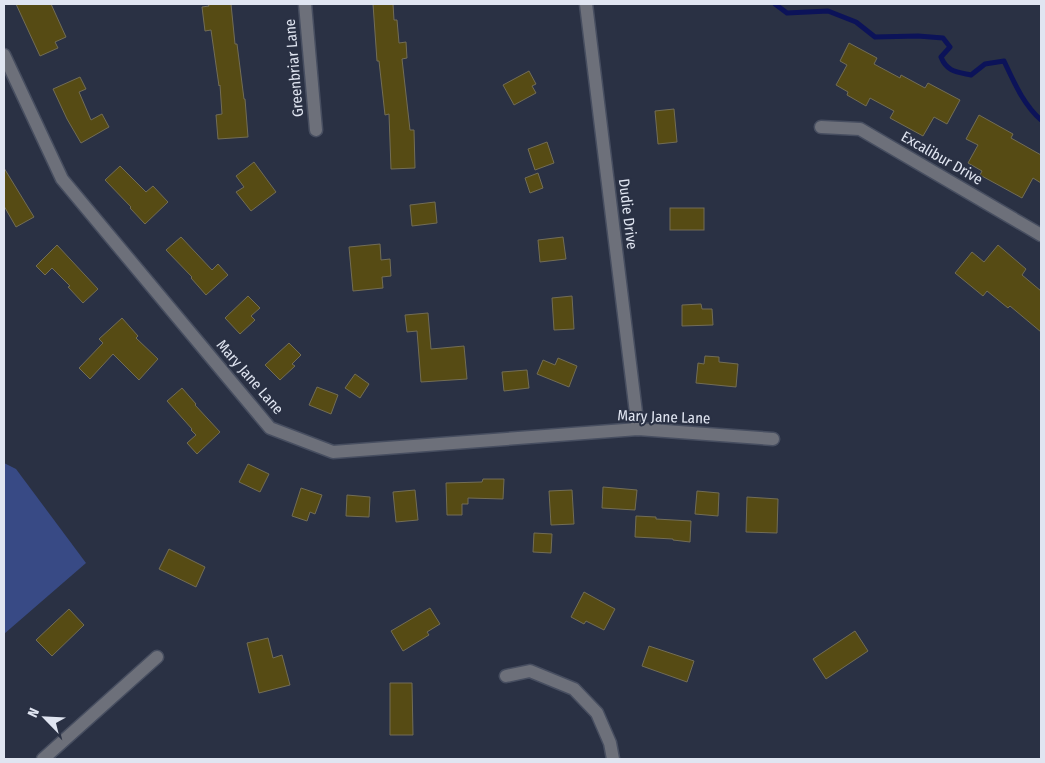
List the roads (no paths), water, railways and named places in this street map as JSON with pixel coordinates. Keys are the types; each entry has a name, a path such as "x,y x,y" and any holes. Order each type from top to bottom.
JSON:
{"street":[{"name":"Greenbriar Lane","path":"305,4 316,130"},
{"name":"Dudie Drive","path":"586,4 638,429"},
{"name":"Mary Jane Lane","path":"4,55 62,179 270,428 333,452 638,429 772,439"},
{"name":"Excalibur Drive","path":"822,127 860,129 1041,235"},
{"path":"43,759 157,657"},
{"path":"506,676 530,671 574,689 597,713 610,743 613,759"}],"waterway":[{"path":"775,4 787,13 828,11 856,22 875,37 918,36 943,38 950,47 941,57 943,62 949,68 961,73 971,75 985,64 1004,61 1024,100 1041,120"}]}
